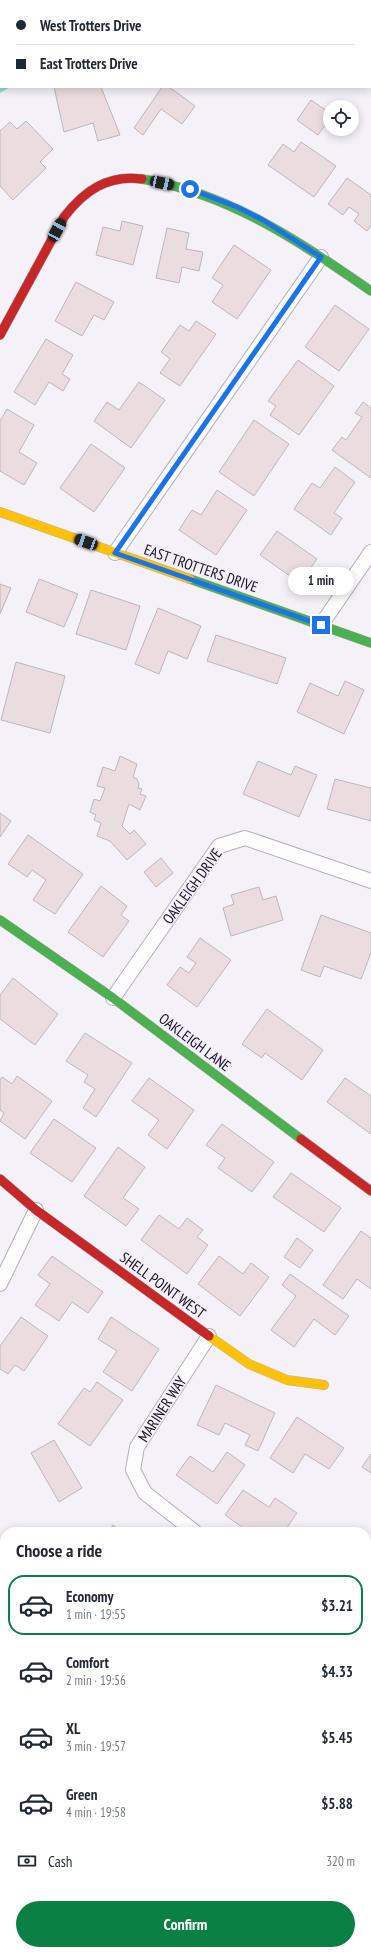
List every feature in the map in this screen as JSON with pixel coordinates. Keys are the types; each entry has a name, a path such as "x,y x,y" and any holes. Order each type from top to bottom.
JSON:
{"street":[{"path":"0,335 64,216 74,204 91,190 111,180 135,177 190,189 237,207 263,220 371,291"},
{"path":"115,553 321,257"},
{"name":"EAST TROTTERS DRIVE","path":"0,512 371,642"},
{"path":"321,625 371,552"},
{"name":"OAKLEIGH DRIVE","path":"112,998 219,846 245,838 371,881"},
{"name":"OAKLEIGH LANE","path":"0,920 112,998 371,1191"},
{"name":"SHELL POINT WEST","path":"0,1179 36,1210 208,1336 249,1364 287,1380 324,1385"},
{"path":"0,1284 36,1210"},
{"name":"MARINER WAY","path":"189,1527 145,1493 133,1470 137,1447 208,1336"}],"water":[{"path":"0,88 8,88 0,93"}],"building":[{"path":"54,88 101,88 120,135 98,141 93,123 64,132"},
{"path":"161,88 170,88 195,106 182,124 161,109 143,135 134,128"},
{"path":"311,100 323,108 323,128 318,135 297,120"},
{"path":"26,121 53,149 40,162 46,168 13,200 0,186 0,131 10,122 17,129"},
{"path":"301,142 336,166 314,197 268,165 283,144 294,152"},
{"path":"347,178 371,195 371,225 367,231 354,221 359,214 349,207 343,215 328,204"},
{"path":"122,221 143,226 133,265 96,255 103,227 120,231"},
{"path":"167,228 189,233 186,249 203,252 199,271 182,267 179,283 156,278"},
{"path":"234,245 271,270 237,319 212,302 223,285 212,278"},
{"path":"76,282 114,302 104,320 94,315 82,336 55,321"},
{"path":"335,305 369,329 339,371 305,347"},
{"path":"196,321 216,334 180,386 160,373 170,359 161,352 180,325 189,331"},
{"path":"46,339 73,355 62,374 70,379 63,391 49,382 35,405 14,392"},
{"path":"298,360 334,386 299,435 270,415 276,406 268,401"},
{"path":"139,382 165,400 131,448 94,421 107,402 119,410"},
{"path":"363,402 371,408 371,478 332,450 342,437 346,440 362,417 355,413"},
{"path":"7,409 34,425 19,452 37,463 24,485 0,471 0,421"},
{"path":"254,420 289,444 254,496 219,472"},
{"path":"91,444 125,468 94,512 60,488"},
{"path":"335,467 355,482 334,513 342,518 331,535 294,509 312,483 320,488"},
{"path":"217,490 247,510 216,555 179,530 192,510 201,515"},
{"path":"277,531 317,559 300,583 260,555"},
{"path":"39,579 78,594 64,627 26,612"},
{"path":"0,584 11,588 0,614"},
{"path":"91,590 140,606 126,650 76,634"},
{"path":"158,608 201,626 187,659 168,651 159,674 135,664"},
{"path":"216,635 286,658 277,684 207,661"},
{"path":"16,662 65,676 50,733 1,720"},
{"path":"345,681 364,690 344,734 297,712 310,683 338,696"},
{"path":"120,756 137,764 133,777 137,779 139,784 138,788 142,789 140,794 146,796 140,810 129,804 122,826 130,834 134,830 146,844 127,860 110,841 97,836 101,823 94,820 96,815 90,812 94,799 100,801 105,788 97,786 103,767 115,771"},
{"path":"258,761 291,775 295,766 317,775 299,817 243,794"},
{"path":"335,779 371,788 371,821 327,809"},
{"path":"0,813 11,821 0,837"},
{"path":"28,835 83,874 55,914 33,900 46,880 32,870 27,877 8,864"},
{"path":"161,858 173,873 156,887 144,872"},
{"path":"101,886 127,906 121,915 129,921 103,957 68,932"},
{"path":"259,887 263,900 276,896 283,920 231,936 223,908 234,904 231,895"},
{"path":"321,915 371,933 371,953 361,979 324,966 320,977 301,970"},
{"path":"200,938 231,960 197,1007 167,985 180,967 189,973 196,963 187,957"},
{"path":"13,978 58,1014 35,1045 0,1019 0,995"},
{"path":"267,1009 323,1050 302,1080 265,1053 262,1058 242,1044"},
{"path":"85,1033 132,1063 96,1117 83,1108 95,1089 84,1082 88,1075 66,1061"},
{"path":"17,1076 52,1101 25,1139 0,1121 4,1113 0,1110 0,1080 2,1077 12,1084"},
{"path":"149,1078 194,1110 167,1149 148,1135 159,1120 132,1101"},
{"path":"345,1078 371,1096 371,1134 327,1102"},
{"path":"54,1119 96,1148 72,1182 30,1153"},
{"path":"222,1124 274,1162 252,1192 218,1168 225,1158 206,1145"},
{"path":"118,1147 145,1167 123,1198 139,1209 126,1226 84,1196"},
{"path":"291,1173 341,1208 324,1232 273,1197"},
{"path":"159,1215 179,1229 187,1218 203,1230 197,1237 208,1245 187,1274 141,1240"},
{"path":"361,1231 371,1238 371,1289 357,1279 343,1299 323,1285"},
{"path":"297,1238 313,1250 300,1268 284,1257"},
{"path":"52,1256 103,1292 88,1313 72,1302 59,1321 35,1305 50,1284 38,1275"},
{"path":"219,1256 243,1274 251,1263 269,1277 240,1316 198,1284"},
{"path":"290,1274 349,1316 335,1335 314,1319 294,1347 271,1330 296,1296 282,1285"},
{"path":"21,1317 48,1336 24,1371 15,1365 8,1374 0,1369 0,1346"},
{"path":"111,1317 159,1349 132,1391 103,1372 117,1351 98,1339"},
{"path":"97,1382 123,1400 90,1446 58,1424 84,1388 90,1392"},
{"path":"216,1385 275,1413 258,1451 245,1445 250,1435 225,1423 219,1435 197,1425"},
{"path":"297,1417 344,1448 329,1469 305,1454 293,1473 270,1458"},
{"path":"54,1440 82,1488 59,1502 31,1453"},
{"path":"227,1452 245,1465 217,1504 176,1475 190,1456 213,1472"},
{"path":"371,1454 371,1473 362,1467"},
{"path":"243,1490 269,1507 275,1498 297,1513 287,1527 242,1527 225,1515"}],"traffic: fast":[{"path":"142,179 174,186 234,208 290,238 371,291"},
{"path":"190,579 371,643"},
{"path":"0,920 113,998 301,1139"}],"traffic: slow":[{"path":"0,512 190,579"},
{"path":"209,1336 249,1364 287,1380 324,1385"}],"traffic: jam":[{"path":"0,335 64,217 80,199 98,186 108,182 118,179 142,179"},
{"path":"301,1139 371,1191"},
{"path":"0,1179 36,1210 209,1336"}],"route":[{"path":"190,189 237,207 263,220 321,257 115,553 321,625"}]}
